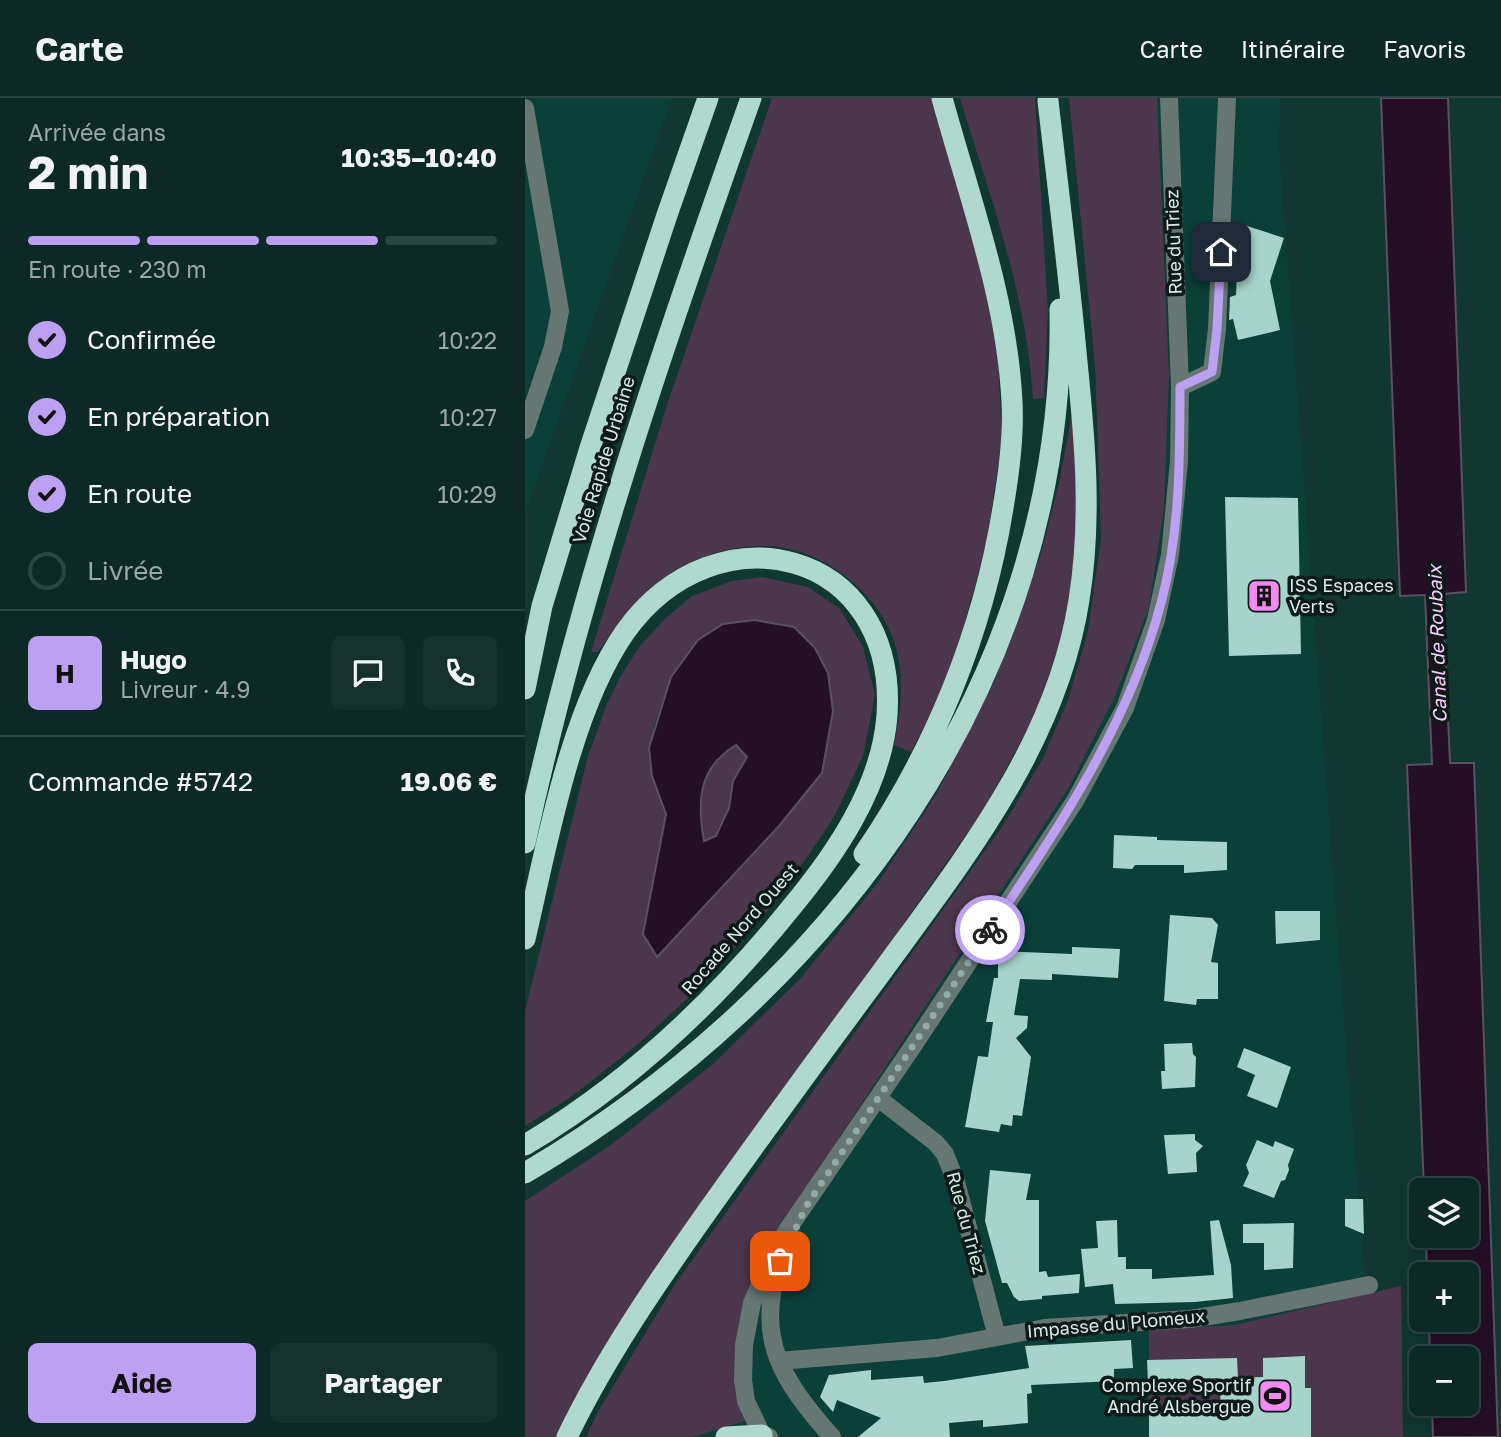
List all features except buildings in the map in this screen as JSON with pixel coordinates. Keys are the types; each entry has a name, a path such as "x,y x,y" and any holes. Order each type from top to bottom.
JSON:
{"highway":[{"name":"Voie Rapide Urbaine","path":"525,689 542,606 594,435 708,98"},
{"name":"Voie Rapide Urbaine","path":"525,843 548,742 610,513 678,304 751,98"},
{"path":"744,1007 847,878 908,783 944,712 976,622 992,565 1009,464 1012,422 1010,383 1004,332 993,280 942,98"},
{"path":"534,1168 647,1091 698,1049 792,963 874,863 922,794 970,708 991,661 1028,560 1047,482 1053,442 1060,344 1047,100"},
{"path":"568,1437 618,1346 675,1258 935,899 993,813 1035,737 1056,690 1079,600 1087,536 1087,492 1074,326 1047,100"},
{"name":"Rocade Nord Ouest","path":"525,939 572,754 592,695 609,658 644,610 667,588 726,560 781,558 807,566 836,583 855,602 872,628 882,657 887,685 887,717 880,756 867,791 816,877 772,932 698,1012 654,1053 600,1095 534,1139"},
{"path":"525,640 542,606"},
{"path":"726,1437 766,1436"}],"street":[{"name":"Rue du Triez","path":"766,1436 746,1401 743,1380 744,1345 752,1303 770,1261 788,1229 807,1205 1061,824 1125,708 1153,630 1167,574 1177,498 1180,387 1169,98"},
{"path":"1180,387 1212,372 1217,329 1227,98"},
{"path":"525,108 560,311 553,347 525,430"},
{"name":"Rue du Triez","path":"878,1098 936,1143 945,1154 997,1337"},
{"path":"807,1205 780,1261 770,1297 769,1330 779,1361 801,1401 832,1437"},
{"name":"Impasse du Plomeux","path":"779,1361 937,1348 1045,1328 1190,1319 1369,1286"}],"shaded area":[{"path":"525,98 672,98 525,514"},
{"path":"772,98 933,98 981,265 998,359 1002,438 986,547 960,639 938,700 911,752 894,745 901,686 898,657 889,629 868,597 854,583 821,561 803,553 766,546 743,547 721,551 689,563 655,585 624,617 598,652 591,652 667,405"},
{"path":"960,98 1035,98 1048,312 1044,398 1033,399 1015,284"},
{"path":"1069,98 1157,98 1169,376 1164,508 1149,607 1116,694 1069,787 801,1196 754,1281 739,1321 735,1355 735,1381 745,1421 692,1437 586,1437 599,1410 675,1284 1002,827 1042,760 1068,700 1088,631 1101,538 1095,365"},
{"path":"1143,98 1280,98 1279,146 1378,1437 652,1437 1072,737 1133,487"},
{"path":"1072,414 1078,486 1074,564 1062,638 1035,715 985,808 866,977 561,1437 525,1437 525,1201 611,1145 713,1064 801,978 879,881 937,793 994,682 1041,553 1059,483"},
{"path":"762,577 808,587 840,609 863,647 875,695 863,756 834,817 780,897 700,987 637,1045 571,1097 525,1126 525,1011 588,756 605,709 619,679 639,647 665,619 692,596 732,581","holes":["698,640 779,826 643,934 666,814 652,776 654,726 671,677"]},
{"path":"736,745 747,756 733,781 729,808 716,836 704,841 701,812 703,787 713,765"},
{"name":"Complexe Sportif André Alsbergue","path":"1401,1286 1403,1437 1149,1437 1149,1330 1235,1325"}],"water":[{"name":"Canal de Roubaix","path":"1381,98 1448,98 1466,592 1443,594 1443,605 1450,763 1474,763 1498,1437 1433,1437 1432,1416 1479,1416 1479,1346 1430,1346 1429,1332 1479,1332 1479,1262 1427,1262 1426,1248 1479,1248 1479,1178 1424,1178 1407,765 1432,764 1425,595 1400,596"},
{"path":"754,620 794,627 815,648 828,673 833,711 822,773 779,826 657,957 643,934 666,814 652,776 649,748 671,677 698,640 723,624","holes":["736,745 747,757 733,781 729,808 716,836 704,841 701,799 707,775 723,754"]}],"way so far":[{"path":"780,1261 807,1205 990,930"}],"place":[{"name":"ISS Espaces Verts","path":"1264,596"},
{"name":"Complexe Sportif André Alsbergue","path":"1275,1396"}],"route":[{"path":"990,930 1075,801 1125,708 1143,662 1162,601 1175,521 1180,387 1212,372 1221,252"}]}
